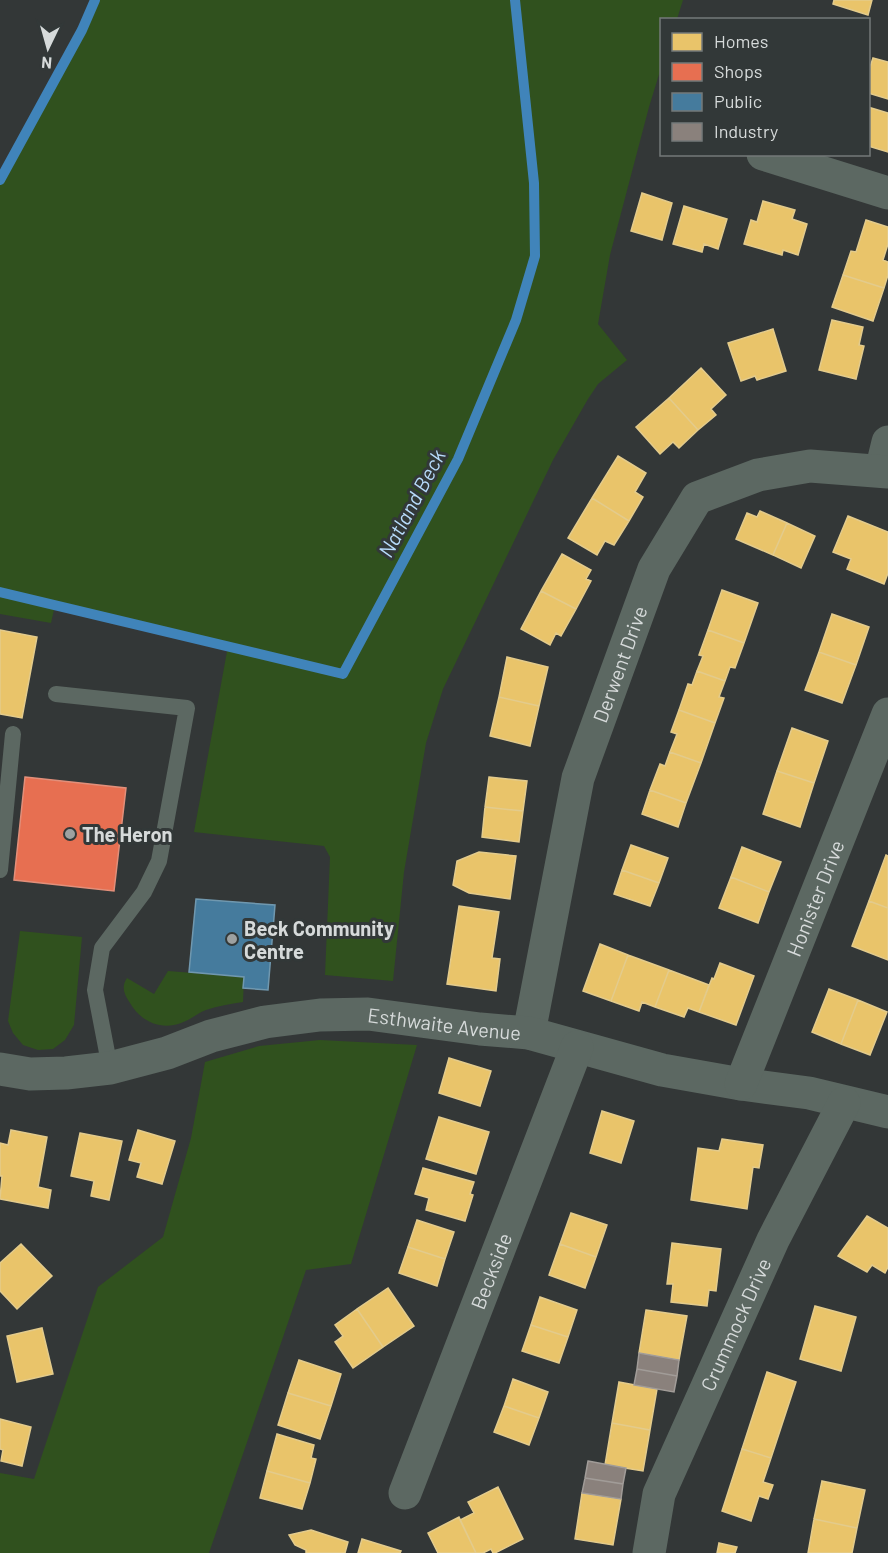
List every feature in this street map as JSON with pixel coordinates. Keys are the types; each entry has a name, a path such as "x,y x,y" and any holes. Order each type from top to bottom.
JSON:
{"street":[{"path":"769,156 888,193"},
{"name":"Derwent Drive","path":"529,1033 578,778 654,569 697,498 758,475 810,466 886,462"},
{"name":"Honister Drive","path":"741,1084 888,714"},
{"name":"Esthwaite Avenue","path":"0,1069 30,1074 110,1068 167,1053 211,1036 265,1022 320,1015 368,1014 529,1033 662,1070 809,1093 888,1112"},
{"name":"Beckside","path":"405,1493 577,1047"},
{"name":"Crummock Drive","path":"649,1553 660,1494 772,1240 844,1103"}],"lane":[{"path":"56,694 187,708 159,861 144,892 102,948 95,990 110,1068"},
{"path":"0,870 13,734"}],"green space":[{"path":"95,0 683,0 677,18 660,18 660,71 610,255 598,324 627,360 598,384 553,460 443,689 426,743 404,872 393,981 325,975 330,857 324,846 194,832 228,646 55,605 51,623 0,614 0,180 82,30"},
{"path":"20,931 82,937 74,1025 65,1040 53,1049 38,1050 23,1045 13,1033 8,1021"},
{"path":"168,971 244,977 243,1002 206,1010 184,1022 173,1025 152,1023 134,1009 125,994 124,984 127,978 154,994"},
{"path":"320,1040 417,1045 351,1264 306,1270 209,1553 0,1553 0,1473 34,1479 98,1287 163,1237 191,1138 205,1062 259,1046"}],"building: Homes":[{"path":"834,0 872,0 868,15 833,4"},
{"path":"873,58 888,62 888,99 870,94 870,67"},
{"path":"870,108 888,113 888,152 870,147"},
{"path":"642,193 672,203 662,240 631,231"},
{"path":"763,201 795,210 792,219 807,224 798,255 783,250 782,255 744,244 751,220 757,222"},
{"path":"684,206 727,219 718,249 704,244 702,252 673,244"},
{"path":"866,220 888,227 888,244 883,260 888,262 888,275 884,288 843,275 851,251 856,252"},
{"path":"843,275 884,288 873,321 832,307"},
{"path":"832,320 863,327 859,345 864,346 856,379 819,370"},
{"path":"773,329 786,371 757,380 755,376 741,381 728,343"},
{"path":"701,368 726,395 711,409 716,415 698,430 669,398"},
{"path":"669,398 698,430 679,448 673,442 660,454 636,427"},
{"path":"618,456 646,473 635,492 643,497 629,521 592,498"},
{"path":"592,498 629,521 614,545 605,541 597,555 568,538"},
{"path":"760,511 787,523 773,555 736,539 747,513 757,517"},
{"path":"848,516 888,532 888,573 884,584 847,569 851,559 833,552"},
{"path":"787,523 815,536 801,568 773,555"},
{"path":"562,554 591,570 586,579 591,581 576,609 541,591"},
{"path":"722,590 758,603 744,643 708,630"},
{"path":"541,591 576,609 561,636 556,633 550,645 521,629"},
{"path":"832,614 869,627 856,665 819,652"},
{"path":"0,630 37,637 22,718 0,714"},
{"path":"708,630 744,643 735,668 730,667 725,681 697,671 703,656 699,655"},
{"path":"819,652 856,665 842,703 805,690"},
{"path":"507,657 548,667 539,706 499,697"},
{"path":"697,671 725,681 719,697 724,698 715,723 679,710 688,684 692,685"},
{"path":"499,697 539,706 530,746 490,736"},
{"path":"679,710 715,723 701,763 670,752 677,734 671,732"},
{"path":"792,728 828,741 814,783 777,771"},
{"path":"670,752 701,763 686,803 650,790 660,764 665,766"},
{"path":"777,771 814,783 800,827 763,814"},
{"path":"489,777 527,781 523,811 485,807"},
{"path":"650,790 686,803 678,827 642,814"},
{"path":"485,807 523,811 519,842 482,837"},
{"path":"631,845 668,858 659,883 622,870"},
{"path":"742,847 781,862 769,892 731,877"},
{"path":"479,852 516,856 510,899 469,893 453,885 457,861"},
{"path":"886,855 888,856 888,908 869,901"},
{"path":"622,870 659,883 650,906 614,894"},
{"path":"731,877 769,892 758,923 719,908"},
{"path":"869,901 888,908 888,960 852,946"},
{"path":"459,906 499,912 492,958 500,959 496,991 447,984"},
{"path":"600,944 628,955 611,1001 583,991"},
{"path":"628,955 669,970 655,1007 642,1002 639,1011 611,1001"},
{"path":"720,963 754,976 736,1025 699,1012"},
{"path":"669,970 709,985 699,1012 688,1008 684,1017 655,1007"},
{"path":"829,989 858,1000 841,1044 812,1032"},
{"path":"858,1000 887,1012 870,1055 841,1044"},
{"path":"449,1058 491,1071 480,1106 439,1093"},
{"path":"602,1111 634,1121 621,1163 590,1153"},
{"path":"439,1117 489,1132 476,1174 426,1159"},
{"path":"11,1130 47,1137 38,1187 51,1190 48,1208 0,1199 2,1176 0,1176 0,1143 8,1145"},
{"path":"138,1130 175,1141 162,1184 137,1177 141,1163 129,1160"},
{"path":"80,1133 122,1141 109,1200 91,1196 94,1181 71,1176"},
{"path":"722,1139 763,1145 759,1168 753,1167 747,1209 691,1200 698,1148 719,1151"},
{"path":"423,1168 474,1182 470,1194 473,1195 465,1221 426,1210 429,1198 415,1194"},
{"path":"571,1213 607,1225 596,1257 560,1244"},
{"path":"867,1216 888,1228 888,1267 885,1273 872,1265 867,1272 838,1256"},
{"path":"417,1220 454,1232 445,1259 408,1247"},
{"path":"672,1243 721,1249 716,1291 709,1290 707,1306 671,1302 673,1284 667,1284"},
{"path":"21,1244 52,1276 17,1309 0,1291 0,1263"},
{"path":"560,1244 596,1257 585,1288 549,1275"},
{"path":"408,1247 445,1259 437,1286 399,1273"},
{"path":"388,1288 414,1326 383,1347 357,1309"},
{"path":"540,1297 577,1310 568,1337 531,1325"},
{"path":"815,1306 856,1317 841,1371 800,1359"},
{"path":"357,1309 383,1347 353,1368 335,1342 343,1336 335,1325"},
{"path":"646,1310 687,1316 679,1360 639,1353"},
{"path":"531,1325 568,1337 559,1363 522,1351"},
{"path":"42,1328 53,1374 17,1382 7,1336"},
{"path":"299,1360 341,1374 331,1406 288,1393"},
{"path":"767,1372 796,1382 771,1458 742,1449"},
{"path":"513,1379 548,1392 539,1418 504,1406"},
{"path":"619,1382 657,1389 650,1430 612,1423"},
{"path":"288,1393 331,1406 320,1439 278,1425"},
{"path":"504,1406 539,1418 529,1445 494,1432"},
{"path":"0,1419 31,1427 22,1466 1,1461 3,1450 0,1449"},
{"path":"612,1423 650,1430 643,1471 605,1465"},
{"path":"277,1434 314,1445 311,1458 316,1459 310,1483 267,1471"},
{"path":"742,1449 771,1458 763,1482 773,1485 768,1499 759,1496 751,1521 722,1511"},
{"path":"267,1471 310,1483 302,1509 260,1498"},
{"path":"822,1481 865,1490 857,1528 814,1519"},
{"path":"498,1487 523,1539 495,1553 491,1549 483,1553 476,1553 460,1520 474,1513 468,1502"},
{"path":"582,1493 621,1499 613,1545 575,1539"},
{"path":"459,1517 476,1553 438,1553 428,1533"},
{"path":"814,1519 857,1528 852,1553 808,1553"},
{"path":"311,1530 348,1542 345,1553 306,1553 306,1550 295,1545 289,1535"},
{"path":"362,1539 401,1551 400,1553 358,1553"},
{"path":"719,1543 737,1547 735,1553 717,1553"}],"building: Shops":[{"name":"The Heron","path":"25,777 126,788 114,891 14,880"}],"building: Public":[{"name":"Beck Community Centre","path":"196,899 275,905 268,990 243,988 244,977 189,972"}],"building: Industry":[{"path":"639,1353 679,1360 677,1376 637,1369"},
{"path":"637,1369 677,1376 674,1392 634,1385"},
{"path":"588,1461 626,1468 623,1484 585,1478"},
{"path":"585,1478 623,1484 621,1499 582,1493"}],"waterway":[{"path":"0,180 82,30 95,0"},
{"name":"Natland Beck","path":"0,592 343,674 458,459 516,320 535,256 534,183 515,0"}],"place":[{"name":"The Heron","path":"70,834"},
{"name":"Beck Community Centre","path":"232,939"}]}
